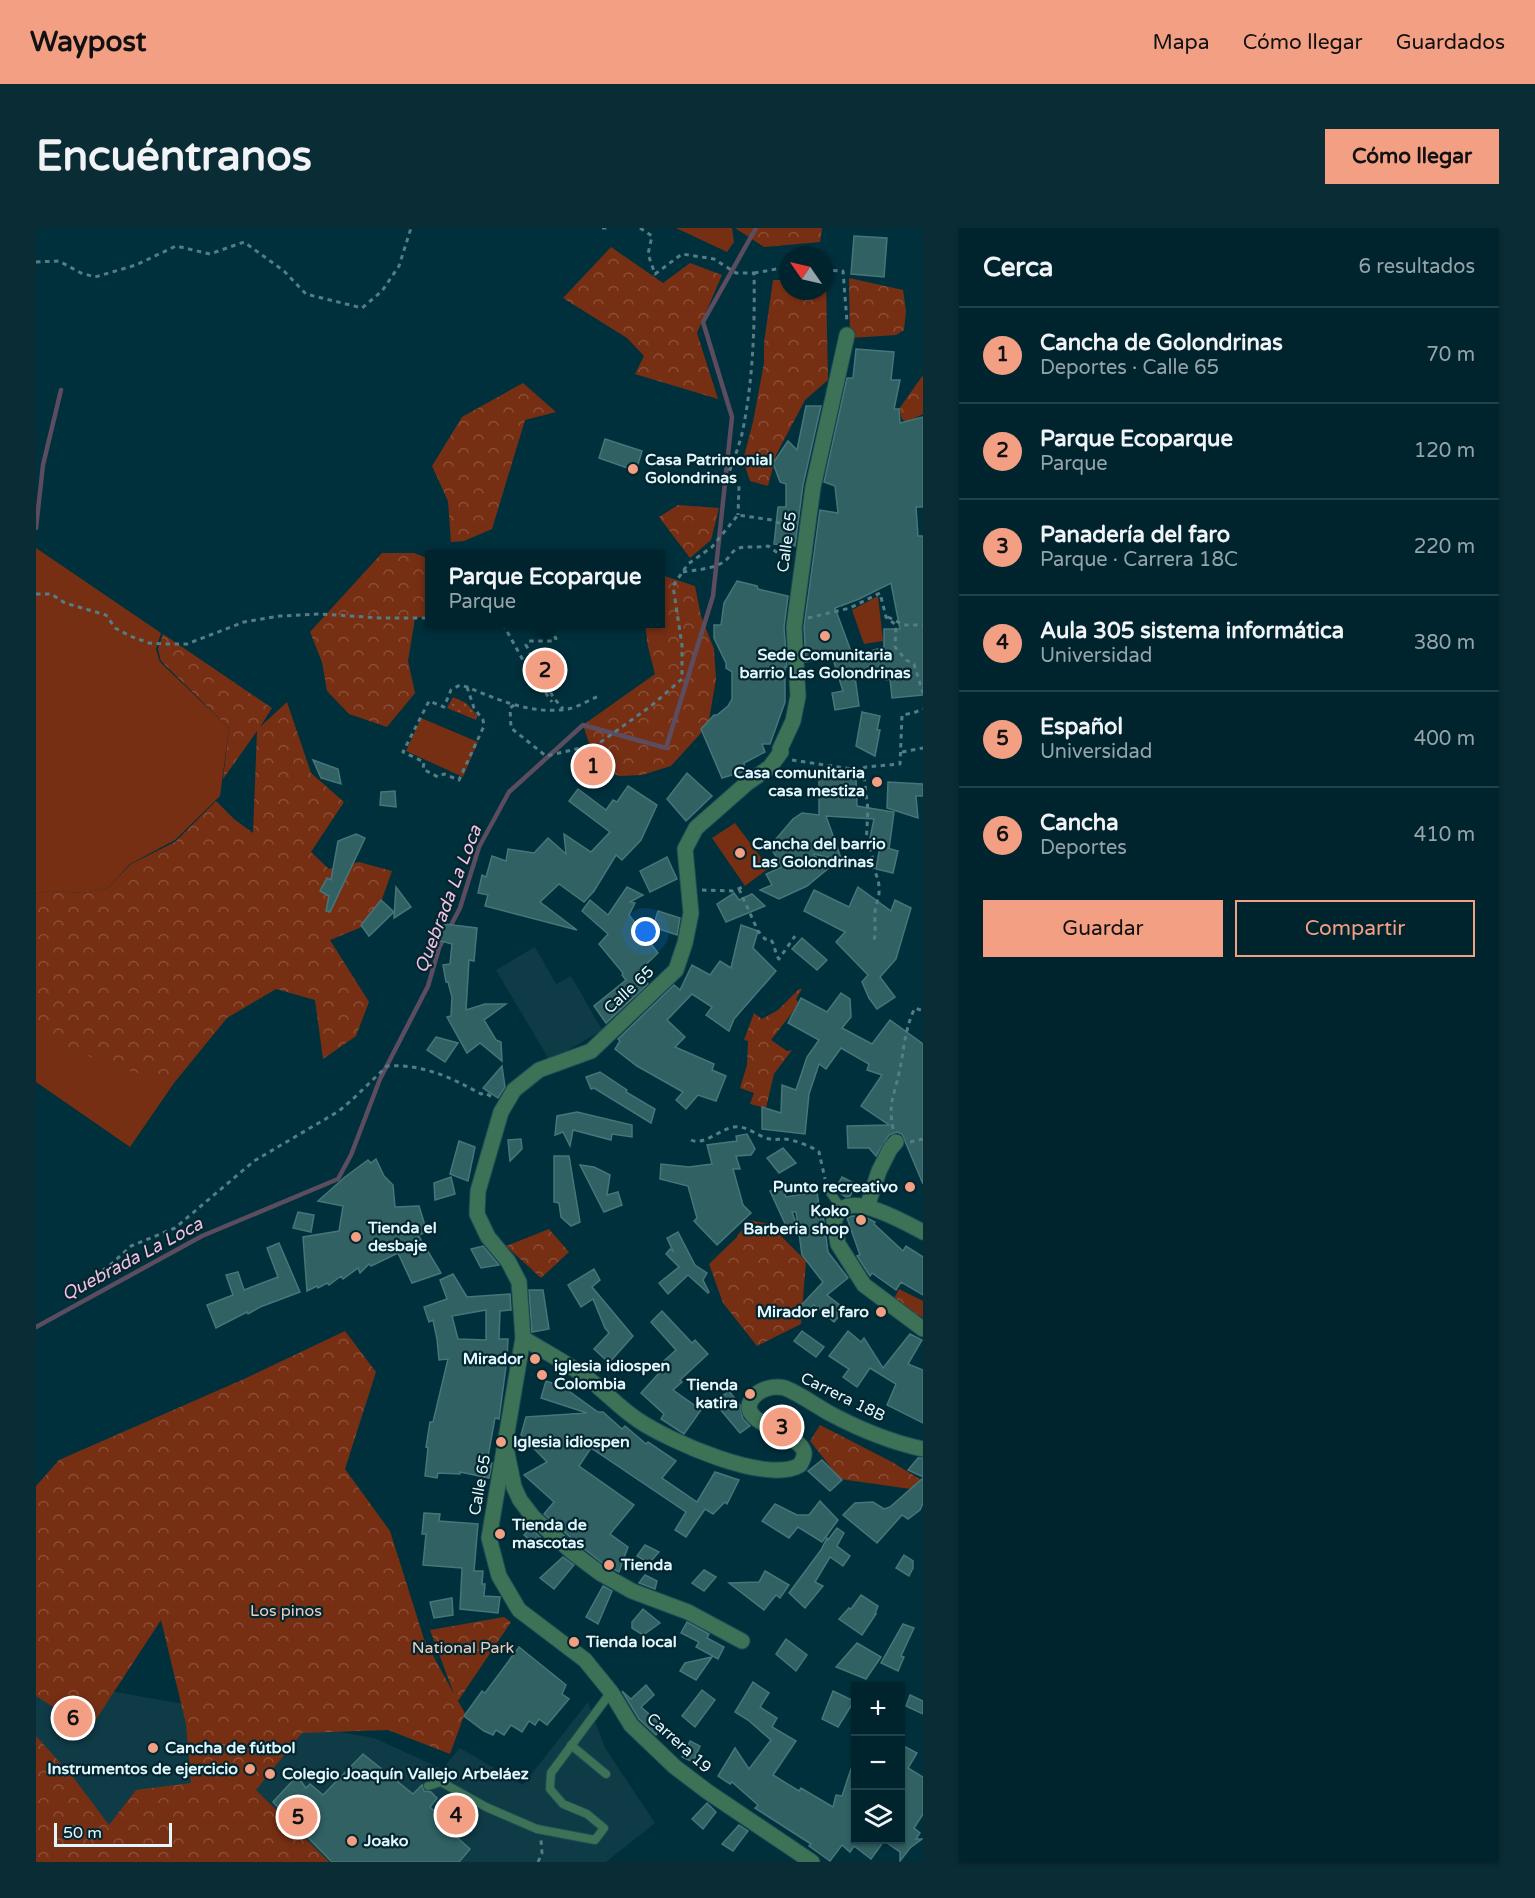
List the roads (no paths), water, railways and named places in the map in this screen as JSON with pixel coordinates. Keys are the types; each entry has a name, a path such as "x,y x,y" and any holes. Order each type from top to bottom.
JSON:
{"street":[{"name":"Calle 65","path":"489,1538 523,1338 519,1282 508,1261 488,1237 477,1214 478,1191 505,1106 514,1090 539,1070 591,1050 676,970 685,943 691,913 685,849 696,828 746,784 770,767 781,752 780,749 793,721 798,696 795,620 813,487 847,335"},
{"path":"867,1207 879,1171 890,1149 896,1144"},
{"path":"923,1232 867,1207 849,1206 842,1209 834,1221 838,1244 864,1285 923,1329"},
{"name":"Carrera 18B","path":"523,1338 583,1375 636,1419 652,1429 715,1458 741,1466 787,1471 800,1465 804,1452 802,1447 796,1441 756,1419 751,1413 750,1400 768,1387 783,1388 839,1418 900,1444 923,1449"},
{"path":"505,1447 514,1487 520,1500 533,1516 572,1552 600,1573 632,1591 688,1612 742,1641"},
{"name":"Carrera 19","path":"489,1538 499,1576 519,1610 585,1660 611,1692 631,1725 675,1767 708,1792 812,1862"}],"lane":[{"path":"827,1188 842,1209"},
{"path":"428,1786 441,1782 486,1807 540,1830 595,1840 604,1828 588,1814 563,1804 550,1789 551,1773 611,1692"},
{"path":"571,1745 606,1774"}],"waterway":[{"name":"Quebrada La Loca","path":"449,929 460,908 479,847 509,792 583,725 666,748 713,596 732,417 703,322 756,228"},
{"path":"36,528 43,465 61,390"},
{"name":"Quebrada La Loca","path":"36,1327 202,1236 338,1179 351,1155 380,1079 428,986 439,948 445,936"}],"place":[{"name":"Casa Patrimonial Golondrinas","path":"633,469"},
{"name":"Sede Comunitaria barrio Las Golondrinas","path":"825,636"},
{"name":"Parque Ecoparque","path":"545,670"},
{"name":"Cancha de Golondrinas","path":"593,766"},
{"name":"Casa comunitaria casa mestiza","path":"877,782"},
{"name":"Cancha del barrio Las Golondrinas","path":"740,853"},
{"name":"Punto recreativo","path":"910,1187"},
{"name":"Koko Barberia shop","path":"861,1220"},
{"name":"Tienda el desbaje","path":"356,1237"},
{"name":"Mirador el faro","path":"881,1312"},
{"name":"Mirador","path":"535,1359"},
{"name":"iglesia idiospen Colombia","path":"542,1375"},
{"name":"Tienda katira","path":"750,1394"},
{"name":"Panadería del faro","path":"782,1427"},
{"name":"Iglesia idiospen","path":"501,1442"},
{"name":"Tienda de mascotas","path":"500,1534"},
{"name":"Tienda","path":"609,1565"},
{"name":"Tienda local","path":"574,1642"},
{"name":"Cancha","path":"73,1718"},
{"name":"Cancha de fútbol","path":"153,1748"},
{"name":"Instrumentos de ejercicio","path":"250,1769"},
{"name":"Colegio Joaquín Vallejo Arbeláez","path":"270,1774"},
{"name":"Aula 305 sistema informática","path":"456,1815"},
{"name":"Español","path":"298,1817"},
{"name":"Joako","path":"352,1841"}],"park label":[{"name":"Los pinos","path":"286,1611"},
{"name":"National Park","path":"463,1648"}]}
